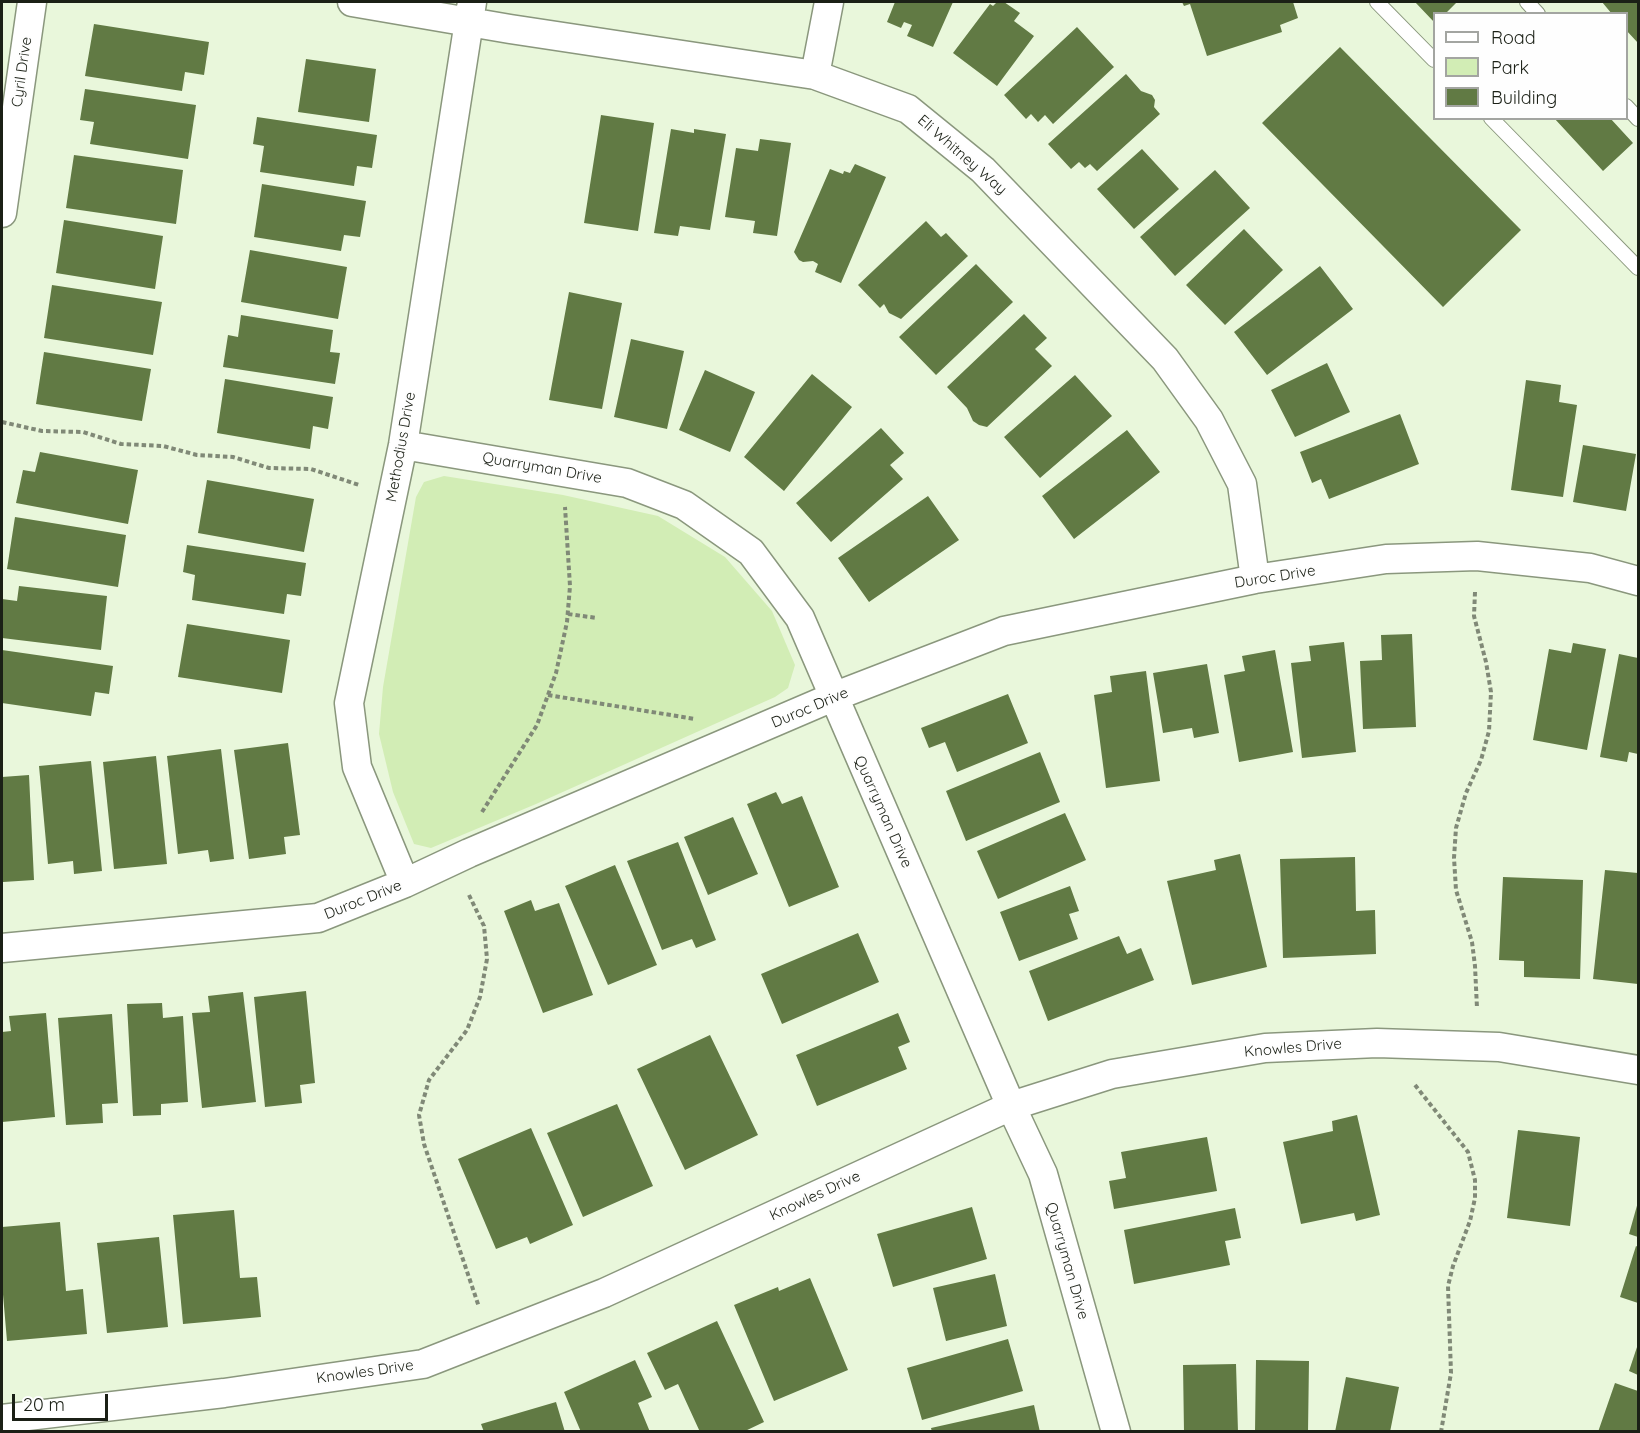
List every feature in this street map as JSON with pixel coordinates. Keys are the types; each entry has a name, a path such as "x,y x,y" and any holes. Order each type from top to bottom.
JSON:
{"street":[{"name":"Cyril Drive","path":"2,213 32,2"},
{"name":"Eli Whitney Way","path":"352,2 471,12 815,75 908,109 983,170 1166,359 1209,420 1242,484 1255,579"},
{"path":"815,75 829,2"},
{"name":"Methodius Drive","path":"405,883 357,767 349,703 403,445 471,12"},
{"name":"Quarryman Drive","path":"403,445 627,483 684,504 751,552 800,618 1011,1106 1043,1174 1116,1431"},
{"name":"Duroc Drive","path":"2,948 318,918 405,883 833,697 1004,631 1255,579 1386,559 1477,556 1590,568 1638,581"},
{"name":"Knowles Drive","path":"2,1419 224,1393 423,1364 604,1293 1011,1106 1112,1074 1265,1048 1377,1043 1499,1047 1638,1070"}],"lane":[{"path":"1377,2 1433,59"},
{"path":"1493,120 1638,268"}],"path":[{"path":"2,422 42,431 82,432 121,444 163,446 197,455 233,457 269,468 311,469 359,485"},
{"path":"482,812 537,725 556,673 568,614 570,586 566,507"},
{"path":"1475,592 1474,616 1491,692 1489,730 1456,828 1454,858 1456,890 1472,942 1477,1008"},
{"path":"568,614 597,618"},
{"path":"548,695 695,719"},
{"path":"469,895 484,926 487,959 480,997 467,1030 429,1080 419,1115 424,1144 479,1307"},
{"path":"1415,1085 1468,1152 1475,1180 1473,1209 1448,1286 1451,1373 1441,1431"}],"green space":[{"path":"444,476 563,495 658,516 725,557 772,611 795,665 788,688 775,697 536,804 431,848 414,844 393,792 379,734 383,687 416,497 424,482"}],"building":[{"path":"895,2 953,2 933,47 907,36 912,25 904,22 901,28 887,22"},
{"path":"997,2 1004,2 1020,13 1014,21 1034,36 997,86 953,53 990,4 993,6"},
{"path":"1182,2 1293,2 1298,18 1280,25 1282,32 1207,56 1190,4 1184,6"},
{"path":"1415,2 1457,2 1447,12 1433,12 1433,21"},
{"path":"1602,2 1638,2 1638,43 1628,32 1628,12 1610,12"},
{"path":"94,24 209,42 204,75 185,72 182,91 85,76"},
{"path":"1077,27 1114,67 1053,124 1045,115 1038,122 1031,114 1026,119 1004,95"},
{"path":"1340,47 1521,230 1443,307 1262,123"},
{"path":"306,59 376,69 369,122 298,112"},
{"path":"1126,74 1141,91 1152,95 1155,100 1154,107 1160,114 1097,171 1090,164 1085,168 1079,162 1071,169 1048,144"},
{"path":"85,89 196,105 188,159 90,144 94,122 80,120"},
{"path":"601,115 654,123 638,231 584,223"},
{"path":"257,117 377,135 372,168 357,166 354,186 260,172 264,146 253,144"},
{"path":"1556,120 1612,120 1633,143 1603,171"},
{"path":"671,129 694,133 694,129 726,134 710,230 680,226 678,236 654,233"},
{"path":"760,139 791,143 777,236 753,233 755,221 725,217 736,148 758,151"},
{"path":"1142,149 1179,189 1134,229 1097,189"},
{"path":"74,155 183,170 176,224 66,208"},
{"path":"855,164 886,177 841,283 815,272 818,264 813,261 799,260 794,252 830,169 843,174 844,171 850,173"},
{"path":"1215,170 1250,208 1175,276 1140,237"},
{"path":"262,184 366,201 360,237 344,235 341,251 254,237"},
{"path":"64,220 163,236 155,289 56,273"},
{"path":"926,221 941,237 946,233 968,256 901,319 889,313 884,304 880,308 858,285"},
{"path":"1244,229 1283,270 1225,325 1186,285"},
{"path":"250,250 347,267 338,319 241,302"},
{"path":"976,264 1013,302 936,375 899,337"},
{"path":"1320,266 1353,309 1267,375 1234,332"},
{"path":"52,285 162,302 153,355 44,338"},
{"path":"569,292 622,303 602,409 549,400"},
{"path":"1024,314 1047,338 1035,349 1052,366 987,427 979,425 973,421 967,408 947,387"},
{"path":"241,315 333,330 330,352 340,353 335,384 223,367 228,335 238,337"},
{"path":"631,339 684,351 667,429 614,417"},
{"path":"44,352 151,369 142,421 36,404"},
{"path":"1327,363 1350,412 1295,437 1271,390"},
{"path":"705,370 755,392 730,452 679,430"},
{"path":"812,374 852,407 784,491 744,457"},
{"path":"1075,375 1112,416 1040,478 1004,437"},
{"path":"225,379 333,397 328,429 313,426 310,449 217,433"},
{"path":"1526,380 1561,385 1559,402 1577,405 1563,497 1511,490"},
{"path":"1400,414 1419,464 1329,499 1321,479 1312,483 1300,452"},
{"path":"881,428 904,453 890,465 903,479 831,542 796,503"},
{"path":"1127,430 1160,472 1074,539 1042,496"},
{"path":"1583,445 1636,454 1626,511 1573,502"},
{"path":"40,452 138,470 128,524 16,503 23,470 35,472"},
{"path":"207,480 314,499 304,552 198,533"},
{"path":"928,496 959,540 869,602 838,558"},
{"path":"15,517 126,535 118,587 7,569"},
{"path":"187,545 306,563 301,596 287,594 284,614 192,600 195,575 183,572"},
{"path":"19,586 107,596 101,650 2,638 2,599 17,601"},
{"path":"187,624 290,640 282,693 178,677"},
{"path":"1412,634 1416,727 1363,729 1360,661 1382,660 1381,635"},
{"path":"1344,642 1356,752 1302,758 1291,663 1311,661 1309,646"},
{"path":"1573,643 1606,649 1587,750 1533,740 1549,649 1571,653"},
{"path":"2,650 113,666 109,694 95,692 91,716 2,703"},
{"path":"1275,650 1293,752 1239,762 1224,675 1245,671 1242,656"},
{"path":"1619,654 1638,658 1638,754 1629,752 1627,762 1600,757"},
{"path":"1207,664 1219,733 1194,738 1192,728 1163,733 1153,673"},
{"path":"1146,671 1160,781 1106,788 1094,695 1112,692 1110,676"},
{"path":"1008,694 1028,743 957,772 945,742 929,748 921,728"},
{"path":"288,743 300,835 284,837 286,854 249,859 234,750"},
{"path":"221,749 234,859 210,862 208,850 178,854 167,756"},
{"path":"1040,752 1060,802 966,841 946,791"},
{"path":"156,756 167,864 114,869 103,762"},
{"path":"91,761 102,871 74,874 73,861 48,864 39,766"},
{"path":"29,775 34,880 3,882 2,777"},
{"path":"776,792 782,804 802,796 839,887 789,907 747,804"},
{"path":"1065,813 1086,860 998,899 977,851"},
{"path":"733,817 758,874 708,895 684,837"},
{"path":"678,842 716,940 696,948 692,939 662,950 627,861"},
{"path":"1240,854 1267,967 1192,985 1167,881 1216,870 1214,860"},
{"path":"1355,857 1356,911 1375,910 1376,954 1283,958 1280,859"},
{"path":"615,865 657,965 608,985 565,886"},
{"path":"1605,870 1638,873 1638,984 1593,979"},
{"path":"1503,877 1583,880 1580,979 1524,977 1524,961 1499,960"},
{"path":"1070,886 1079,911 1069,914 1078,939 1019,961 1000,912"},
{"path":"531,900 535,911 559,903 593,995 543,1013 504,911"},
{"path":"858,933 879,982 782,1024 761,974"},
{"path":"1119,936 1127,954 1141,948 1154,980 1048,1021 1029,971"},
{"path":"306,991 315,1083 300,1085 302,1103 265,1107 254,997"},
{"path":"243,992 256,1102 202,1108 192,1013 210,1012 208,996"},
{"path":"162,1003 163,1018 183,1016 188,1102 161,1104 161,1115 133,1116 127,1004"},
{"path":"46,1013 55,1117 2,1122 2,1032 11,1031 9,1016"},
{"path":"898,1013 910,1042 898,1047 907,1069 817,1106 796,1055"},
{"path":"112,1014 118,1103 102,1104 103,1123 66,1125 58,1018"},
{"path":"710,1035 758,1135 685,1170 637,1069"},
{"path":"617,1104 653,1186 583,1217 547,1133"},
{"path":"1357,1115 1380,1215 1356,1221 1354,1213 1301,1224 1283,1142 1333,1131 1332,1121"},
{"path":"531,1128 573,1225 530,1244 527,1237 496,1249 458,1159"},
{"path":"1518,1130 1580,1137 1570,1226 1507,1218"},
{"path":"1207,1137 1217,1191 1114,1209 1109,1181 1126,1178 1121,1152"},
{"path":"1638,1202 1638,1237 1629,1234"},
{"path":"972,1207 987,1259 893,1287 877,1234"},
{"path":"1235,1208 1241,1238 1225,1241 1230,1265 1134,1284 1124,1230"},
{"path":"234,1210 240,1278 257,1277 261,1317 183,1324 173,1215"},
{"path":"60,1222 66,1291 83,1289 87,1334 7,1341 2,1283 2,1227"},
{"path":"159,1237 168,1327 107,1333 97,1243"},
{"path":"1636,1246 1638,1247 1638,1303 1620,1297"},
{"path":"995,1274 1007,1326 946,1341 933,1288"},
{"path":"810,1278 848,1370 774,1401 734,1305 778,1287 779,1291"},
{"path":"717,1321 764,1422 743,1432 700,1432 678,1384 665,1390 647,1353"},
{"path":"1008,1339 1023,1391 922,1420 907,1368"},
{"path":"1638,1344 1638,1375 1629,1371"},
{"path":"635,1360 652,1397 638,1403 650,1432 581,1432 564,1392"},
{"path":"1256,1360 1309,1361 1308,1432 1255,1432"},
{"path":"1236,1364 1238,1432 1184,1432 1183,1365"},
{"path":"1346,1377 1399,1387 1390,1432 1335,1432"},
{"path":"1615,1383 1638,1391 1638,1432 1598,1432"},
{"path":"556,1402 565,1432 484,1432 481,1424"},
{"path":"1034,1405 1040,1432 932,1432 931,1428"}]}
